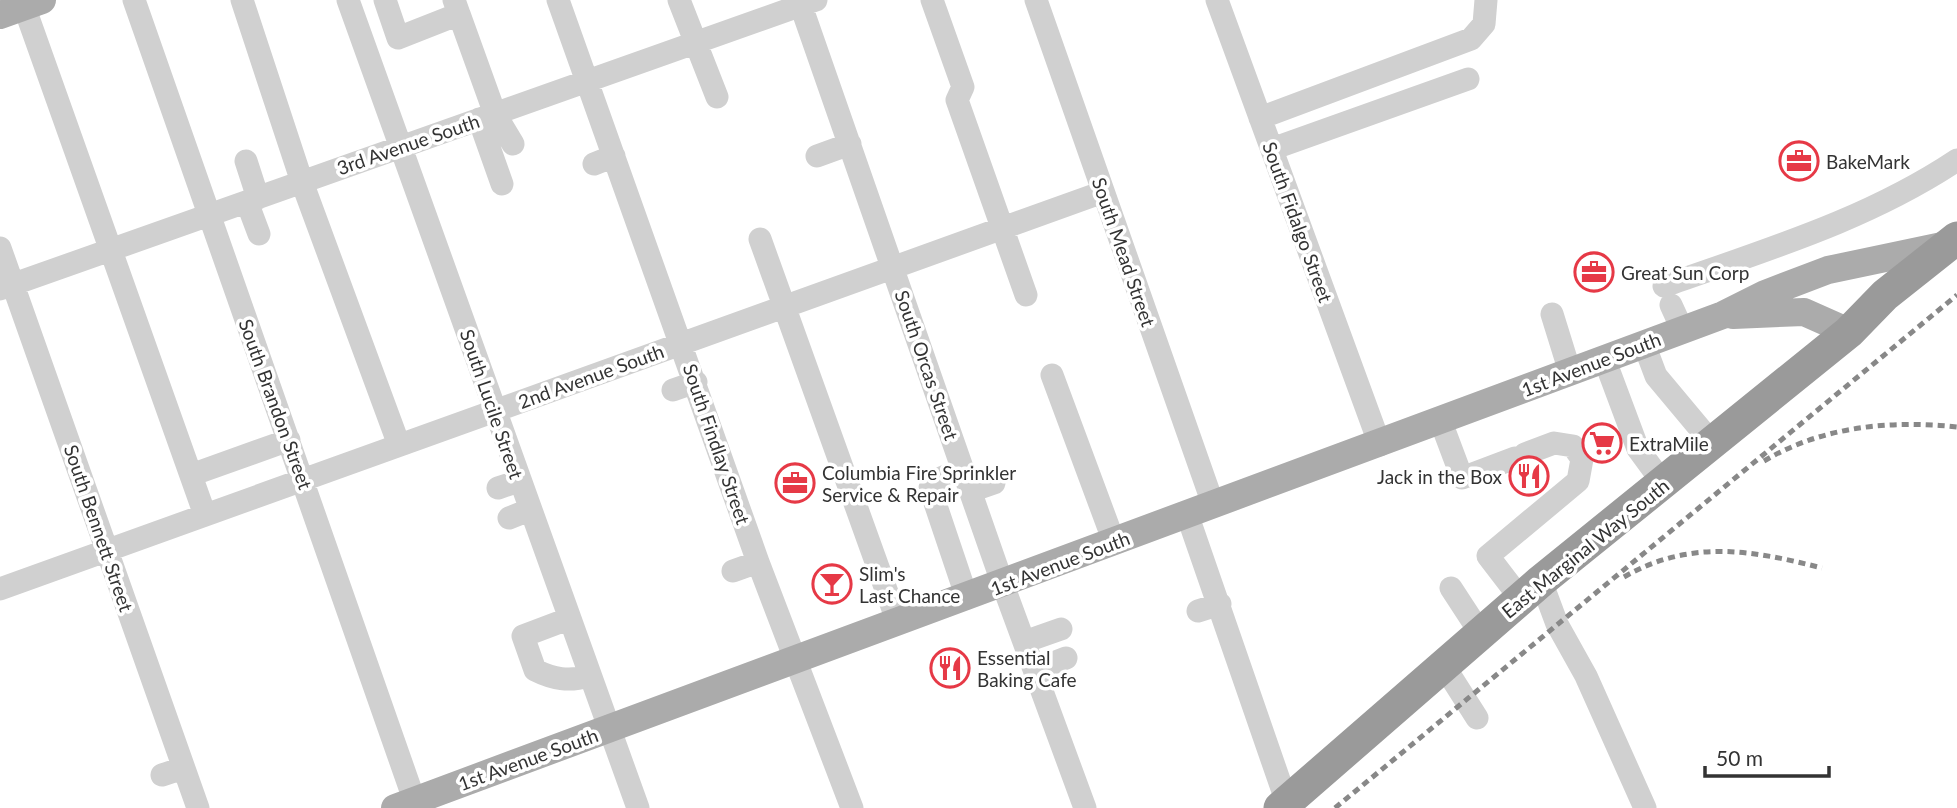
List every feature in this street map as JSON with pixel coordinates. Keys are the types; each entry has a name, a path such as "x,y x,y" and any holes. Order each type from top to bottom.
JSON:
{"highway":[{"name":"East Marginal Way South","path":"1283,805 1531,590 1849,332 1885,295 1954,242"}],"main road":[{"name":"1st Avenue South","path":"1723,315 1765,294 1828,270 1954,242"},
{"name":"1st Avenue South","path":"409,806 1644,344 1672,307 1723,315 1804,312 1849,332"}],"street":[{"name":"South Brandon Street","path":"134,0 303,480 409,806"},
{"path":"242,0 302,182 399,445"},
{"name":"South Lucile Street","path":"348,0 401,146 434,208 495,410 508,484 519,514 568,619 588,676 611,729 638,808"},
{"name":"South Findlay Street","path":"558,0 587,82 604,160 702,387 758,562 852,808"},
{"path":"679,0 717,97"},
{"path":"932,0 962,87 957,100 1026,295"},
{"name":"South Fidalgo Street","path":"1217,0 1380,444"},
{"path":"1260,118 1471,38 1484,24 1486,0"},
{"name":"3rd Avenue South","path":"6,287 587,82 805,2"},
{"name":"South Orcas Street","path":"805,2 850,144 1003,585 1085,808"},
{"path":"22,7 39,70 111,250 205,515"},
{"path":"358,28 388,8 398,37 457,7 502,184"},
{"name":"South Mead Street","path":"1037,15 1068,110 1103,192 1200,509 1220,604 1283,805"},
{"path":"1272,149 1468,79"},
{"path":"487,117 513,144"},
{"path":"817,156 850,144"},
{"path":"1672,307 1853,219 1926,181 1957,160"},
{"path":"246,161 259,234"},
{"name":"2nd Avenue South","path":"0,589 399,445 453,436 495,410 1103,192"},
{"path":"760,239 898,623"},
{"name":"South Bennett Street","path":"0,248 6,287 107,550 173,771 198,808"},
{"path":"1552,314 1570,372"},
{"path":"1644,344 1656,376 1712,443"},
{"path":"1604,358 1638,449 1663,483"},
{"path":"1052,375 1115,542"},
{"path":"673,390 702,387"},
{"path":"1441,422 1462,478 1554,443 1573,446 1583,459 1578,481 1488,556 1531,590 1557,624 1579,679 1645,808"},
{"path":"191,475 289,440"},
{"path":"963,469 934,481 930,488 967,598"},
{"path":"971,491 994,483"},
{"path":"733,570 758,562"},
{"path":"1451,588 1481,634"},
{"path":"1198,611 1220,604"},
{"path":"568,619 523,636 531,659 535,670 550,678 570,680 588,676"},
{"path":"1024,642 1061,629"},
{"path":"1035,670 1066,658"},
{"path":"1444,666 1477,718"}],"railway":[{"path":"1335,808 1957,295"},
{"path":"1764,461 1810,440 1858,428 1907,424 1957,427"},
{"path":"1624,577 1673,557 1697,553 1746,553 1822,568"}],"place":[{"name":"BakeMark","path":"1799,161"},
{"name":"Great Sun Corp","path":"1594,272"},
{"name":"ExtraMile","path":"1602,443"},
{"name":"Jack in the Box","path":"1529,476"},
{"name":"Columbia Fire Sprinkler Service & Repair","path":"795,483"},
{"name":"Slim's Last Chance","path":"832,584"},
{"name":"Essential Baking Cafe","path":"950,668"}]}
